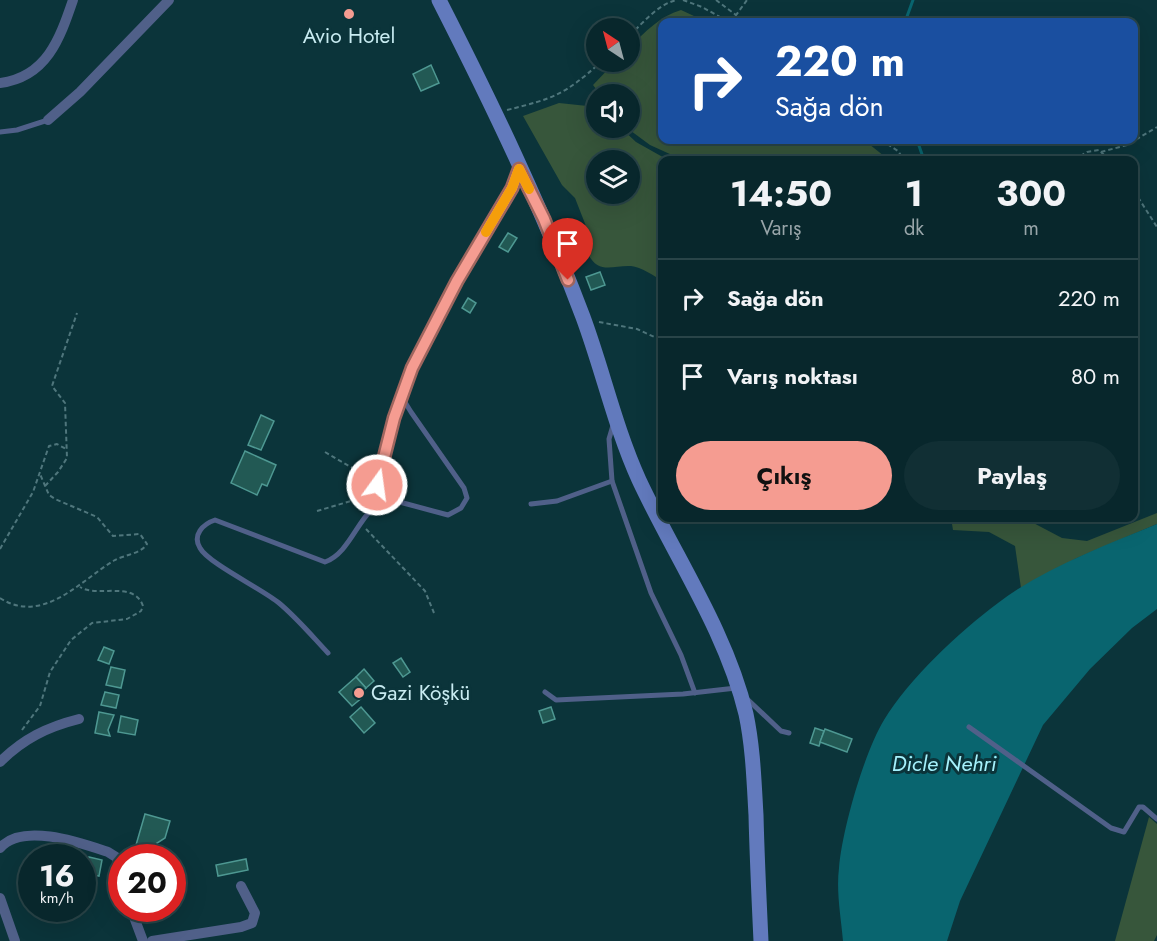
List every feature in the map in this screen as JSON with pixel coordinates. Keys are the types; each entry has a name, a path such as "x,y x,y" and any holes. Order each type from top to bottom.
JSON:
{"street":[{"path":"0,83 22,77 36,69 62,37 73,0"},
{"path":"48,120 80,92 169,0"},
{"path":"439,0 497,113 519,169 544,219 584,321 614,421 658,517"},
{"path":"661,522 730,663 746,715 753,762 761,941"},
{"path":"0,762 23,742 57,724 79,719"},
{"path":"0,848 16,837 44,835 108,852"},
{"path":"152,941 241,927 252,922 255,913 241,886"},
{"path":"0,898 15,941"},
{"path":"136,922 143,941"}],"lane":[{"path":"0,132 17,130 48,120"},
{"path":"328,653 280,604 206,556 198,543 198,536 207,523 215,520 326,562 338,554 378,503 377,485 394,418 403,399 405,386 420,351 457,281 512,188 519,169"},
{"path":"378,503 392,500 448,515 461,508 467,498 464,488 403,399"},
{"path":"614,421 609,439 612,481 651,592 681,655 695,693"},
{"path":"531,504 557,501 612,481"},
{"path":"545,692 556,700 738,690 781,731 789,733"},
{"path":"969,727 1111,828 1124,832 1138,807 1143,807 1157,819"}],"path":[{"path":"640,24 655,10 668,2 677,0"},
{"path":"683,0 723,18"},
{"path":"716,0 736,15"},
{"path":"733,18 747,0"},
{"path":"497,113 555,98 571,89 590,72"},
{"path":"1138,138 1157,127"},
{"path":"887,144 901,156"},
{"path":"1101,152 1129,144"},
{"path":"1080,156 1099,150 1105,156"},
{"path":"1138,197 1157,227"},
{"path":"45,486 63,465 66,449 65,403 52,386 77,313"},
{"path":"584,321 637,329 658,339"},
{"path":"0,549 20,517 40,474 49,446 57,444 66,449"},
{"path":"325,452 361,473 368,496 378,503"},
{"path":"0,598 22,604 44,605 79,586 114,561 143,549 147,544 140,534 112,536 97,517 55,499 45,486 40,474"},
{"path":"317,511 368,496"},
{"path":"362,525 425,591 434,613"},
{"path":"23,742 22,729 40,706 50,672 71,640 92,623 127,619 141,611 143,606 139,599 122,591 90,591 79,586"}],"green space":[{"path":"681,10 698,18 664,18"},
{"path":"658,22 658,144 869,144 884,156 674,156 650,145 640,138 640,84 594,84 605,72 640,72 640,37"},
{"path":"559,103 586,106 586,138 632,138 661,156 658,156 658,278 635,267 607,268 592,261 588,254 593,244 575,198 562,185 523,116"},
{"path":"1157,513 1157,524 1077,558 1021,588 1015,546 989,532 953,530 952,522 1032,522 1062,538 1087,541"},
{"path":"1149,817 1157,824 1157,935 1154,941 1115,941"}],"water":[{"name":"Dicle Nehri","path":"1157,524 1157,609 1132,628 1090,669 1043,725 960,901 947,941 843,941 838,886 844,833 855,792 876,734 894,705 921,673 952,642 983,614 1016,590 1055,568"}],"building":[{"path":"431,65 439,83 421,91 413,74"},
{"path":"508,233 517,238 508,252 499,247"},
{"path":"600,272 605,285 591,290 586,277"},
{"path":"468,298 476,303 470,313 462,308"},
{"path":"261,415 274,421 261,450 248,445"},
{"path":"245,451 276,465 267,486 262,484 257,495 231,483"},
{"path":"104,647 114,651 109,664 98,660"},
{"path":"401,658 410,672 403,677 393,663"},
{"path":"111,667 125,670 121,688 106,685"},
{"path":"364,669 374,681 366,688 356,677"},
{"path":"356,677 366,688 360,694 363,697 352,706 339,692"},
{"path":"105,692 119,695 116,708 101,705"},
{"path":"361,707 375,723 364,733 350,717"},
{"path":"551,707 555,719 543,723 539,711"},
{"path":"99,712 114,715 108,730 110,736 95,733"},
{"path":"121,716 138,720 135,735 118,732"},
{"path":"815,728 824,731 819,746 810,743"},
{"path":"825,729 852,739 847,752 820,742"},
{"path":"145,814 170,821 165,838 156,844 136,844"},
{"path":"96,859 102,860 99,876 96,875"},
{"path":"246,859 248,870 218,876 216,865"}],"waterway":[{"path":"906,18 913,0"},
{"path":"918,144 923,156"}],"slow traffic":[{"path":"486,232 512,188 519,169 529,189"}],"place":[{"name":"Avio Hotel","path":"349,14"},
{"name":"Gazi Köşkü","path":"359,693"}],"route":[{"path":"377,485 394,418 403,399 412,368 457,281 512,188 519,169 544,219 568,280"}]}
